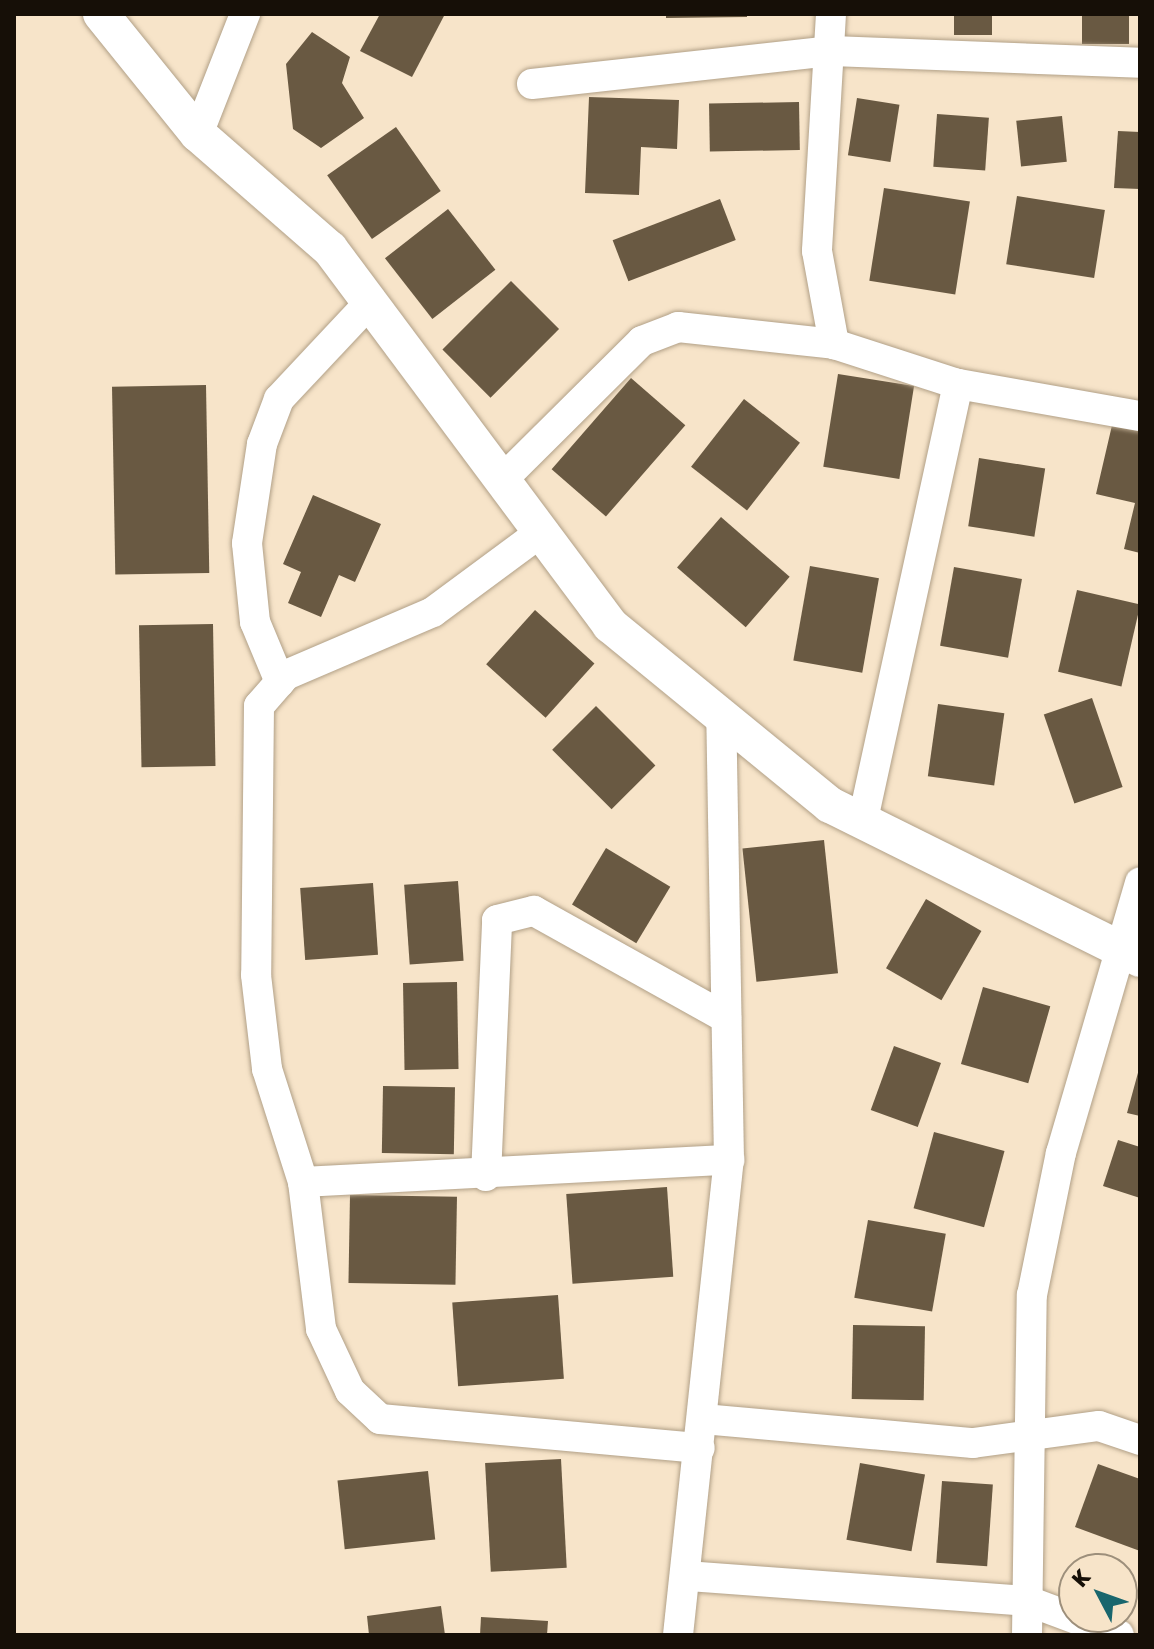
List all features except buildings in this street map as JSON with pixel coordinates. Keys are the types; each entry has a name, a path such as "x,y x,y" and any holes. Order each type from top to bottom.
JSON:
{"street":[{"path":"101,14 198,134 330,249 610,625 830,805 1130,954"},
{"path":"198,134 245,14"},
{"path":"831,14 832,51 817,251 834,344"},
{"path":"532,84 832,51 1140,63"},
{"path":"280,682 255,622 247,543 262,444 279,399 370,302"},
{"path":"502,480 642,341 678,327 834,344 958,384 1140,416"},
{"path":"863,821 958,384"},
{"path":"541,532 433,612 280,682 259,706 256,975 267,1069 303,1182 321,1329 350,1391 380,1419 973,1443 1099,1426 1140,1440"},
{"path":"678,1635 687,1576 729,1160 721,716"},
{"path":"1027,1635 1032,1295 1061,1153 1130,954 1140,882"},
{"path":"486,1176 497,920 534,911 726,1018"},
{"path":"303,1182 486,1176 729,1160"},
{"path":"687,1576 1028,1601 1119,1635"}]}
